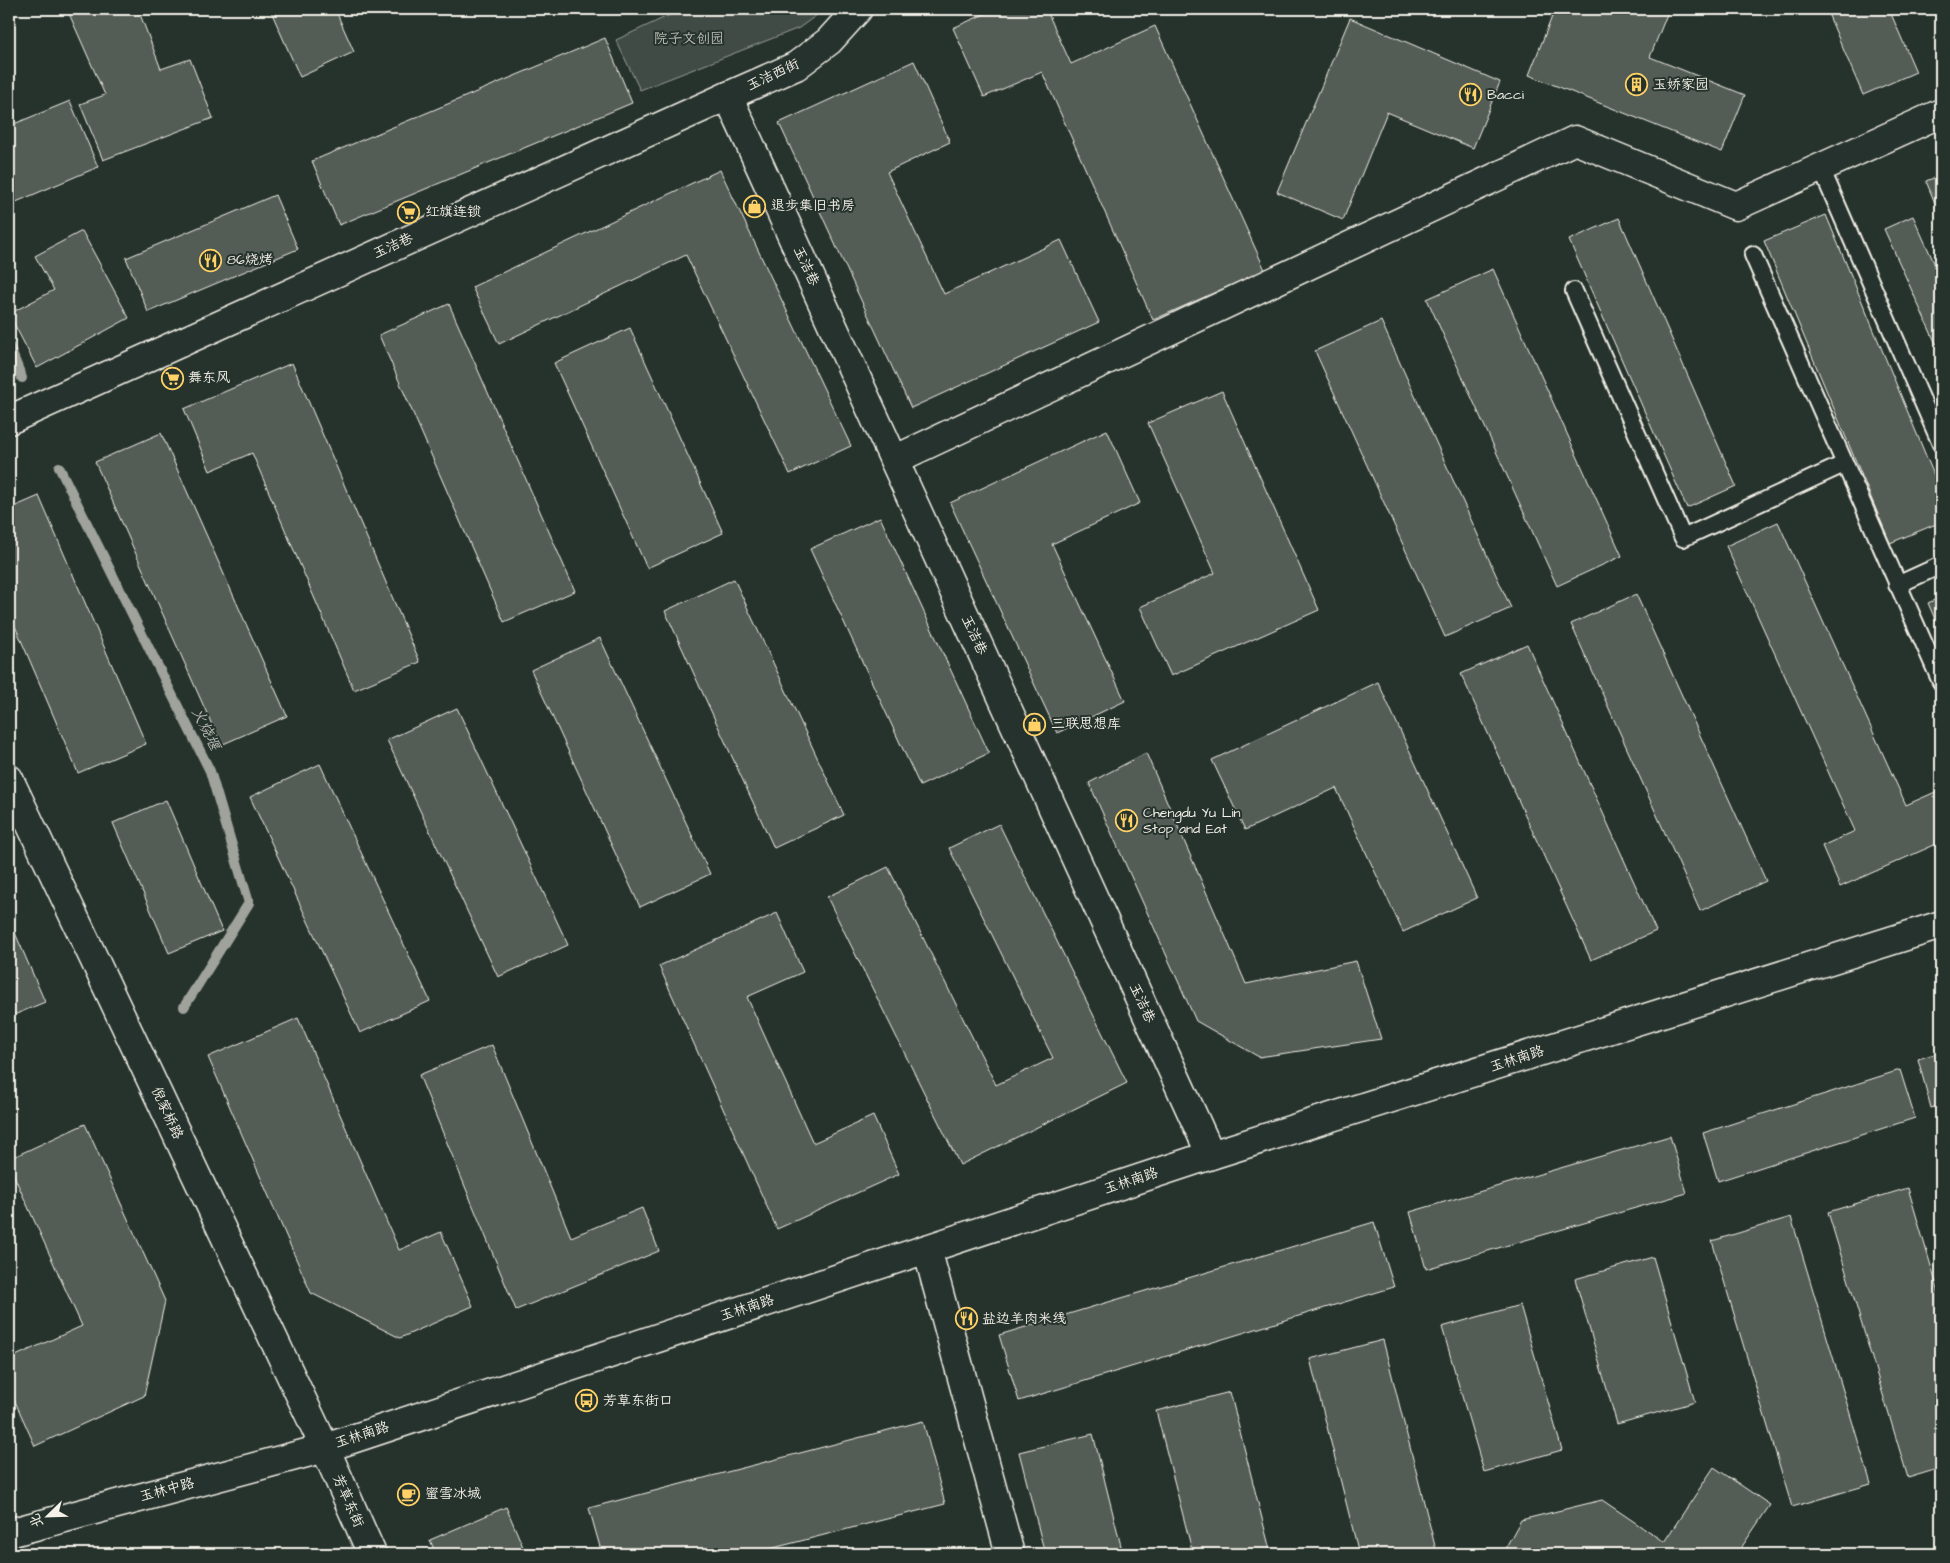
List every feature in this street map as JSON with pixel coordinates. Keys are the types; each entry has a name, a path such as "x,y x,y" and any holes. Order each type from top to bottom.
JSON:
{"street":[{"name":"玉洁西街","path":"728,96 796,66 829,42 858,9"},
{"name":"玉洁巷","path":"9,420 728,96 1211,1155"},
{"path":"894,460 1575,140 1736,206 1941,113"},
{"name":"倪家桥路","path":"9,779 324,1448"},
{"name":"玉林南路","path":"324,1448 1211,1155 1941,925"},
{"path":"927,1248 1010,1554"},
{"name":"玉林中路","path":"9,1533 324,1448"},
{"name":"芳草东街","path":"324,1448 372,1554"}],"lane":[{"path":"1820,168 1941,444"},
{"path":"1753,255 1941,682"},
{"path":"1574,291 1683,538 1844,464"},
{"path":"1897,584 1941,564"}],"green space":[{"name":"院子文创园","path":"683,9 825,9 799,28 640,90 616,40"}],"building":[{"path":"67,9 138,9 161,69 190,59 213,118 103,160 80,104 105,95"},
{"path":"270,9 335,9 354,52 300,77"},
{"path":"996,9 1046,9 1071,64 1155,26 1265,270 1153,320 1042,72 984,97 953,28"},
{"name":"玉娇家园","path":"1555,9 1669,9 1650,57 1745,95 1722,152 1529,75"},
{"path":"1826,9 1889,9 1916,72 1863,95"},
{"path":"1350,18 1500,82 1473,148 1387,112 1343,220 1277,192"},
{"path":"605,38 632,103 339,225 312,161"},
{"path":"914,61 950,142 887,172 944,294 1061,240 1099,322 911,408 779,123"},
{"path":"70,101 98,167 9,205 9,126"},
{"path":"720,170 851,446 790,474 686,255 499,344 472,287"},
{"path":"1941,175 1941,218 1926,181"},
{"path":"275,195 298,249 148,312 126,258"},
{"path":"1826,215 1941,492 1941,522 1890,543 1764,241"},
{"path":"1913,216 1941,278 1941,341 1936,344 1884,229"},
{"path":"1619,218 1736,486 1687,508 1569,240"},
{"path":"82,231 129,318 37,368 9,314 54,290 35,256"},
{"path":"1493,269 1622,556 1557,586 1427,299"},
{"path":"449,304 575,591 504,622 379,335"},
{"path":"1381,321 1511,608 1445,637 1315,351"},
{"path":"630,328 723,533 647,568 554,363"},
{"path":"292,363 420,662 354,690 252,453 210,471 184,409"},
{"path":"1222,391 1319,610 1171,676 1140,607 1215,573 1148,423"},
{"path":"1107,430 1140,503 1052,544 1125,701 1057,733 950,503"},
{"path":"161,433 287,716 221,745 95,462"},
{"path":"39,496 146,744 78,773 9,612 9,509"},
{"path":"880,517 989,753 920,786 810,549"},
{"path":"1778,522 1906,805 1940,790 1941,792 1941,842 1840,887 1822,846 1855,831 1726,546"},
{"path":"734,579 844,815 774,848 665,611"},
{"path":"1636,594 1766,881 1700,911 1571,624"},
{"path":"1941,597 1941,633 1928,603"},
{"path":"600,638 710,874 640,907 531,670"},
{"path":"1527,644 1656,931 1591,960 1461,674"},
{"path":"1378,682 1477,898 1403,932 1336,788 1245,830 1212,760"},
{"path":"457,708 568,945 498,977 387,740"},
{"path":"1146,753 1246,984 1356,961 1381,1039 1259,1057 1196,1021 1089,783"},
{"path":"320,764 430,1001 360,1033 250,797"},
{"path":"166,800 222,931 169,953 113,823"},
{"path":"999,824 1127,1083 960,1165 827,897 888,867 996,1085 1053,1058 949,848"},
{"path":"777,913 803,972 747,997 813,1143 873,1116 899,1174 777,1229 659,966"},
{"path":"9,919 45,1002 9,1017"},
{"path":"298,1018 399,1250 441,1232 473,1306 400,1338 311,1293 208,1057"},
{"path":"492,1045 571,1237 642,1208 659,1251 516,1310 419,1075"},
{"path":"1941,1052 1941,1105 1931,1108 1918,1059"},
{"path":"1900,1070 1915,1118 1718,1181 1703,1133"},
{"path":"85,1124 165,1301 144,1396 35,1446 9,1388 9,1359 82,1326 9,1165 9,1159"},
{"path":"1670,1136 1687,1193 1426,1269 1410,1212"},
{"path":"1908,1188 1941,1300 1941,1468 1908,1478 1828,1212"},
{"path":"1791,1217 1871,1484 1792,1507 1712,1241"},
{"path":"1374,1222 1394,1287 1019,1401 999,1335"},
{"path":"1653,1257 1695,1402 1617,1424 1575,1279"},
{"path":"1520,1305 1562,1450 1484,1472 1442,1327"},
{"path":"1383,1340 1437,1554 1359,1554 1310,1359"},
{"path":"1230,1392 1271,1554 1193,1554 1156,1411"},
{"path":"923,1421 945,1504 750,1554 602,1554 589,1508"},
{"path":"1093,1434 1123,1554 1045,1554 1019,1452"},
{"path":"1714,1467 1770,1505 1737,1554 1502,1554 1521,1520 1602,1500 1664,1542"},
{"path":"506,1507 526,1554 436,1554 430,1540"}],"waterway":[{"name":"火烧堰","path":"9,346 22,378"},
{"name":"火烧堰","path":"59,467 210,771 249,903 184,1007"}],"place":[{"name":"玉娇家园","path":"1637,85"},
{"name":"Bacci","path":"1471,95"},
{"name":"退步集旧书房","path":"755,206"},
{"name":"红旗连锁","path":"409,212"},
{"name":"86烧烤","path":"211,260"},
{"name":"舞东风","path":"172,378"},
{"name":"三联思想库","path":"1035,724"},
{"name":"Chengdu Yu Lin Stop and Eat","path":"1127,821"},
{"name":"盐边羊肉米线","path":"966,1319"},
{"name":"芳草东街口","path":"587,1401"},
{"name":"蜜雪冰城","path":"409,1494"}]}
